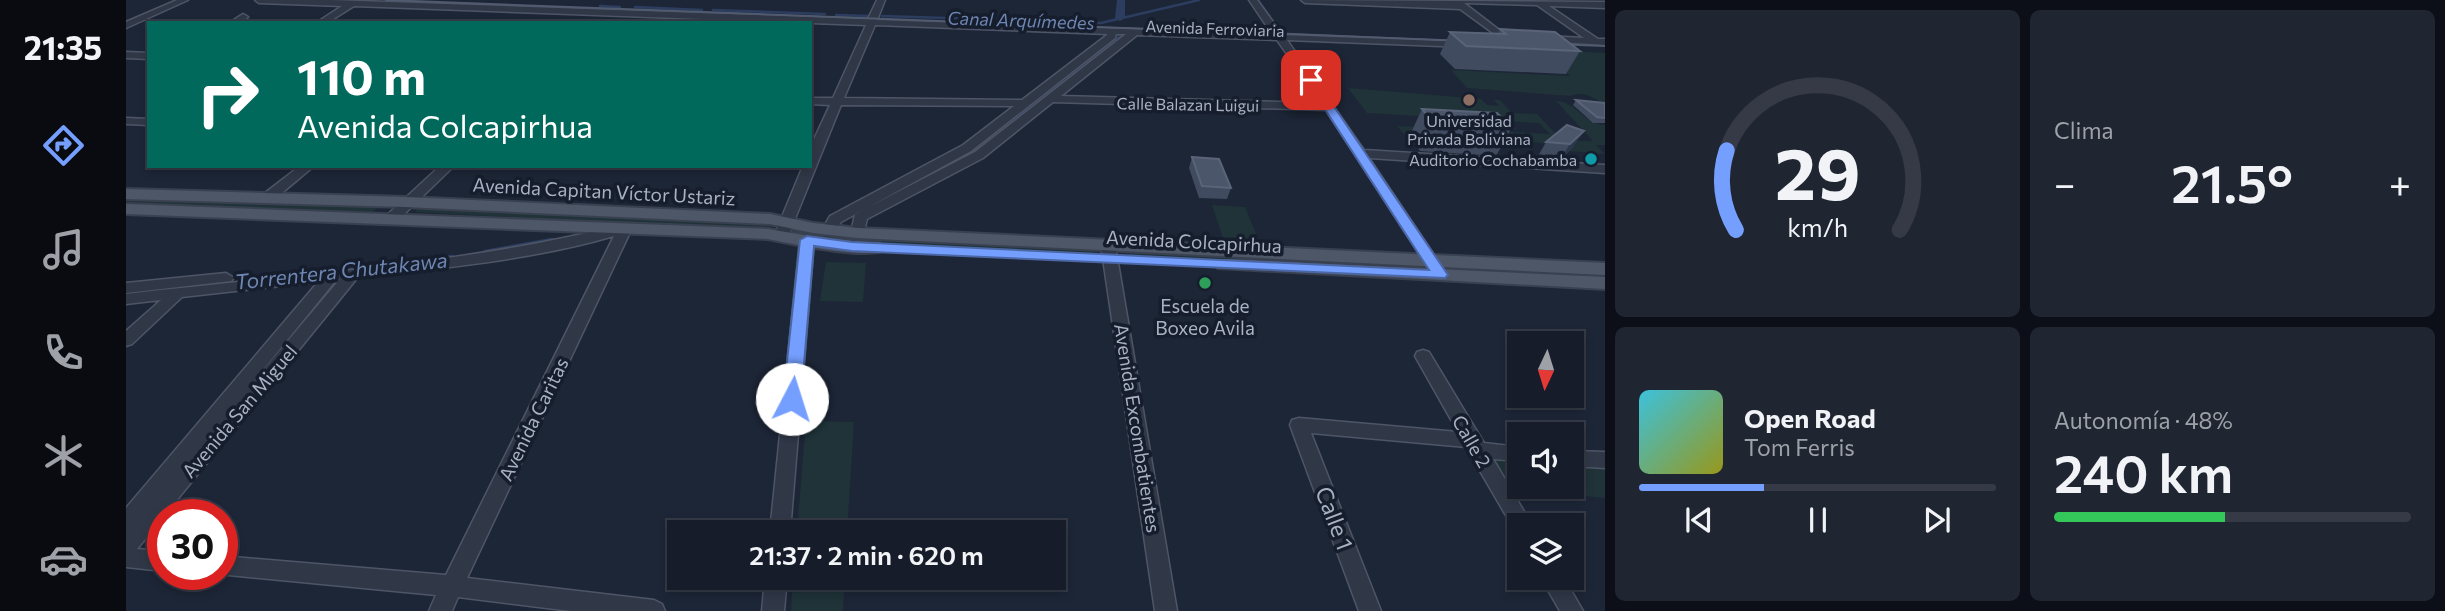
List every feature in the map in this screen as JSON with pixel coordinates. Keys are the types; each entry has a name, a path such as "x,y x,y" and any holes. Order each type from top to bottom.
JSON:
{"main road":[{"name":"Avenida Capitan Víctor Ustariz","path":"126,194 406,202 784,229"},
{"name":"Avenida Capitan Víctor Ustariz","path":"126,209 625,228 784,229"},
{"name":"Avenida Colcapirhua","path":"784,229 807,240 852,246 1110,251"},
{"name":"Avenida Colcapirhua","path":"784,229 1110,251 1435,267 1605,269"},
{"name":"Avenida Colcapirhua","path":"1435,267 1605,283"}],"street":[{"path":"126,25 184,0"},
{"path":"259,0 579,5"},
{"path":"432,0 521,5"},
{"path":"612,21 635,0"},
{"path":"812,157 881,0"},
{"path":"1253,0 1362,155 1435,267"},
{"path":"1305,0 1536,1 1605,5"},
{"path":"1536,1 1600,41"},
{"path":"1458,2 1503,42"},
{"path":"323,21 351,3"},
{"path":"498,21 521,5"},
{"name":"Avenida Ferroviaria","path":"521,5 621,13 874,18 1135,32 1476,41"},
{"path":"237,21 243,18"},
{"path":"829,230 835,219 967,148 1112,36 1111,31"},
{"path":"858,233 860,217 979,155 1135,32"},
{"path":"1491,37 1503,42 1516,42"},
{"path":"1560,48 1534,43 1600,41"},
{"path":"126,55 147,56"},
{"name":"Calle Balazan Luigui","path":"1048,99 1329,107"},
{"path":"812,101 1022,103"},
{"path":"126,121 147,122"},
{"path":"1362,155 1605,169"},
{"path":"265,198 305,168"},
{"path":"392,218 406,202 446,168"},
{"path":"784,229 807,168"},
{"path":"126,288 465,251 547,237 557,234 564,225"},
{"path":"126,299 461,261 591,238 625,228"},
{"name":"Avenida Caritas","path":"440,611 625,228"},
{"path":"781,520 807,240"},
{"name":"Avenida Excombatientes","path":"1110,251 1166,611"},
{"name":"Avenida San Miguel","path":"126,547 352,275"},
{"name":"Avenida San Miguel","path":"126,523 330,277"},
{"path":"126,340 177,294"},
{"name":"Calle 2","path":"1423,356 1515,513"},
{"name":"Calle 1","path":"1370,611 1299,425 1475,445"},
{"path":"1475,445 1507,452"},
{"path":"1584,459 1605,460"},
{"path":"126,558 147,560"},
{"path":"238,567 453,586 654,611"},
{"path":"773,611 775,590"},
{"path":"1559,590 1572,611"}],"green space":[{"path":"1541,50 1605,53 1605,104 1581,94 1570,96 1467,88 1451,70 1570,76"},
{"path":"1348,88 1481,99 1487,105 1499,106 1494,100 1500,100 1512,113 1537,114 1557,135 1543,143 1528,142 1531,149 1492,147 1484,138 1404,134 1397,126 1550,134 1539,123 1367,113"},
{"path":"1556,101 1570,105 1590,121 1605,125 1605,145 1596,145 1605,154 1569,151 1574,146 1557,141 1593,141"},
{"path":"126,198 380,206 372,212 126,205"},
{"path":"1212,205 1245,207 1259,241 1223,238"},
{"path":"419,207 772,226 764,230 415,212"},
{"path":"811,232 1092,249 1093,254 861,243 808,236"},
{"path":"1129,250 1417,263 1420,268 1130,255"},
{"path":"826,262 866,263 863,302 820,301"},
{"path":"806,421 854,422 848,520 798,520"},
{"path":"1493,458 1507,460 1507,484"},
{"path":"1584,467 1605,468 1605,498 1584,496"},
{"path":"792,590 844,590 843,611 791,611"}],"building":[{"path":"1500,29 1555,32 1580,51 1466,46 1450,32 1506,34"},
{"path":"1576,100 1605,103 1605,118 1597,117"},
{"path":"1422,109 1497,113 1512,127 1434,123"},
{"path":"1567,125 1584,131 1570,144 1546,142"},
{"path":"1192,157 1219,159 1231,188 1202,186"}],"waterway":[{"path":"1120,18 1121,0"},
{"name":"Canal Arquímedes","path":"882,16 1101,23 1199,0"},
{"path":"1258,0 1276,26"},
{"name":"Canal Arquímedes","path":"600,6 620,7"},
{"name":"Canal Arquímedes","path":"635,7 702,10"},
{"name":"Canal Arquímedes","path":"713,10 825,14"},
{"name":"Canal Arquímedes","path":"836,15 870,16"},
{"name":"Torrentera Chutakawa","path":"1034,104 1125,32"},
{"name":"Torrentera Chutakawa","path":"881,200 974,151 1036,102"},
{"name":"Torrentera Chutakawa","path":"485,252 552,240"},
{"name":"Torrentera Chutakawa","path":"238,282 452,257"}],"tram line":[{"path":"386,0 1467,41"},
{"path":"1551,44 1605,46"}],"place":[{"name":"Universidad Privada Boliviana","path":"1469,100"},
{"name":"Auditorio Cochabamba","path":"1591,159"},
{"name":"Escuela de Boxeo Avila","path":"1205,283"}],"route":[{"path":"792,399 807,240 852,246 1440,275 1311,80"}]}
